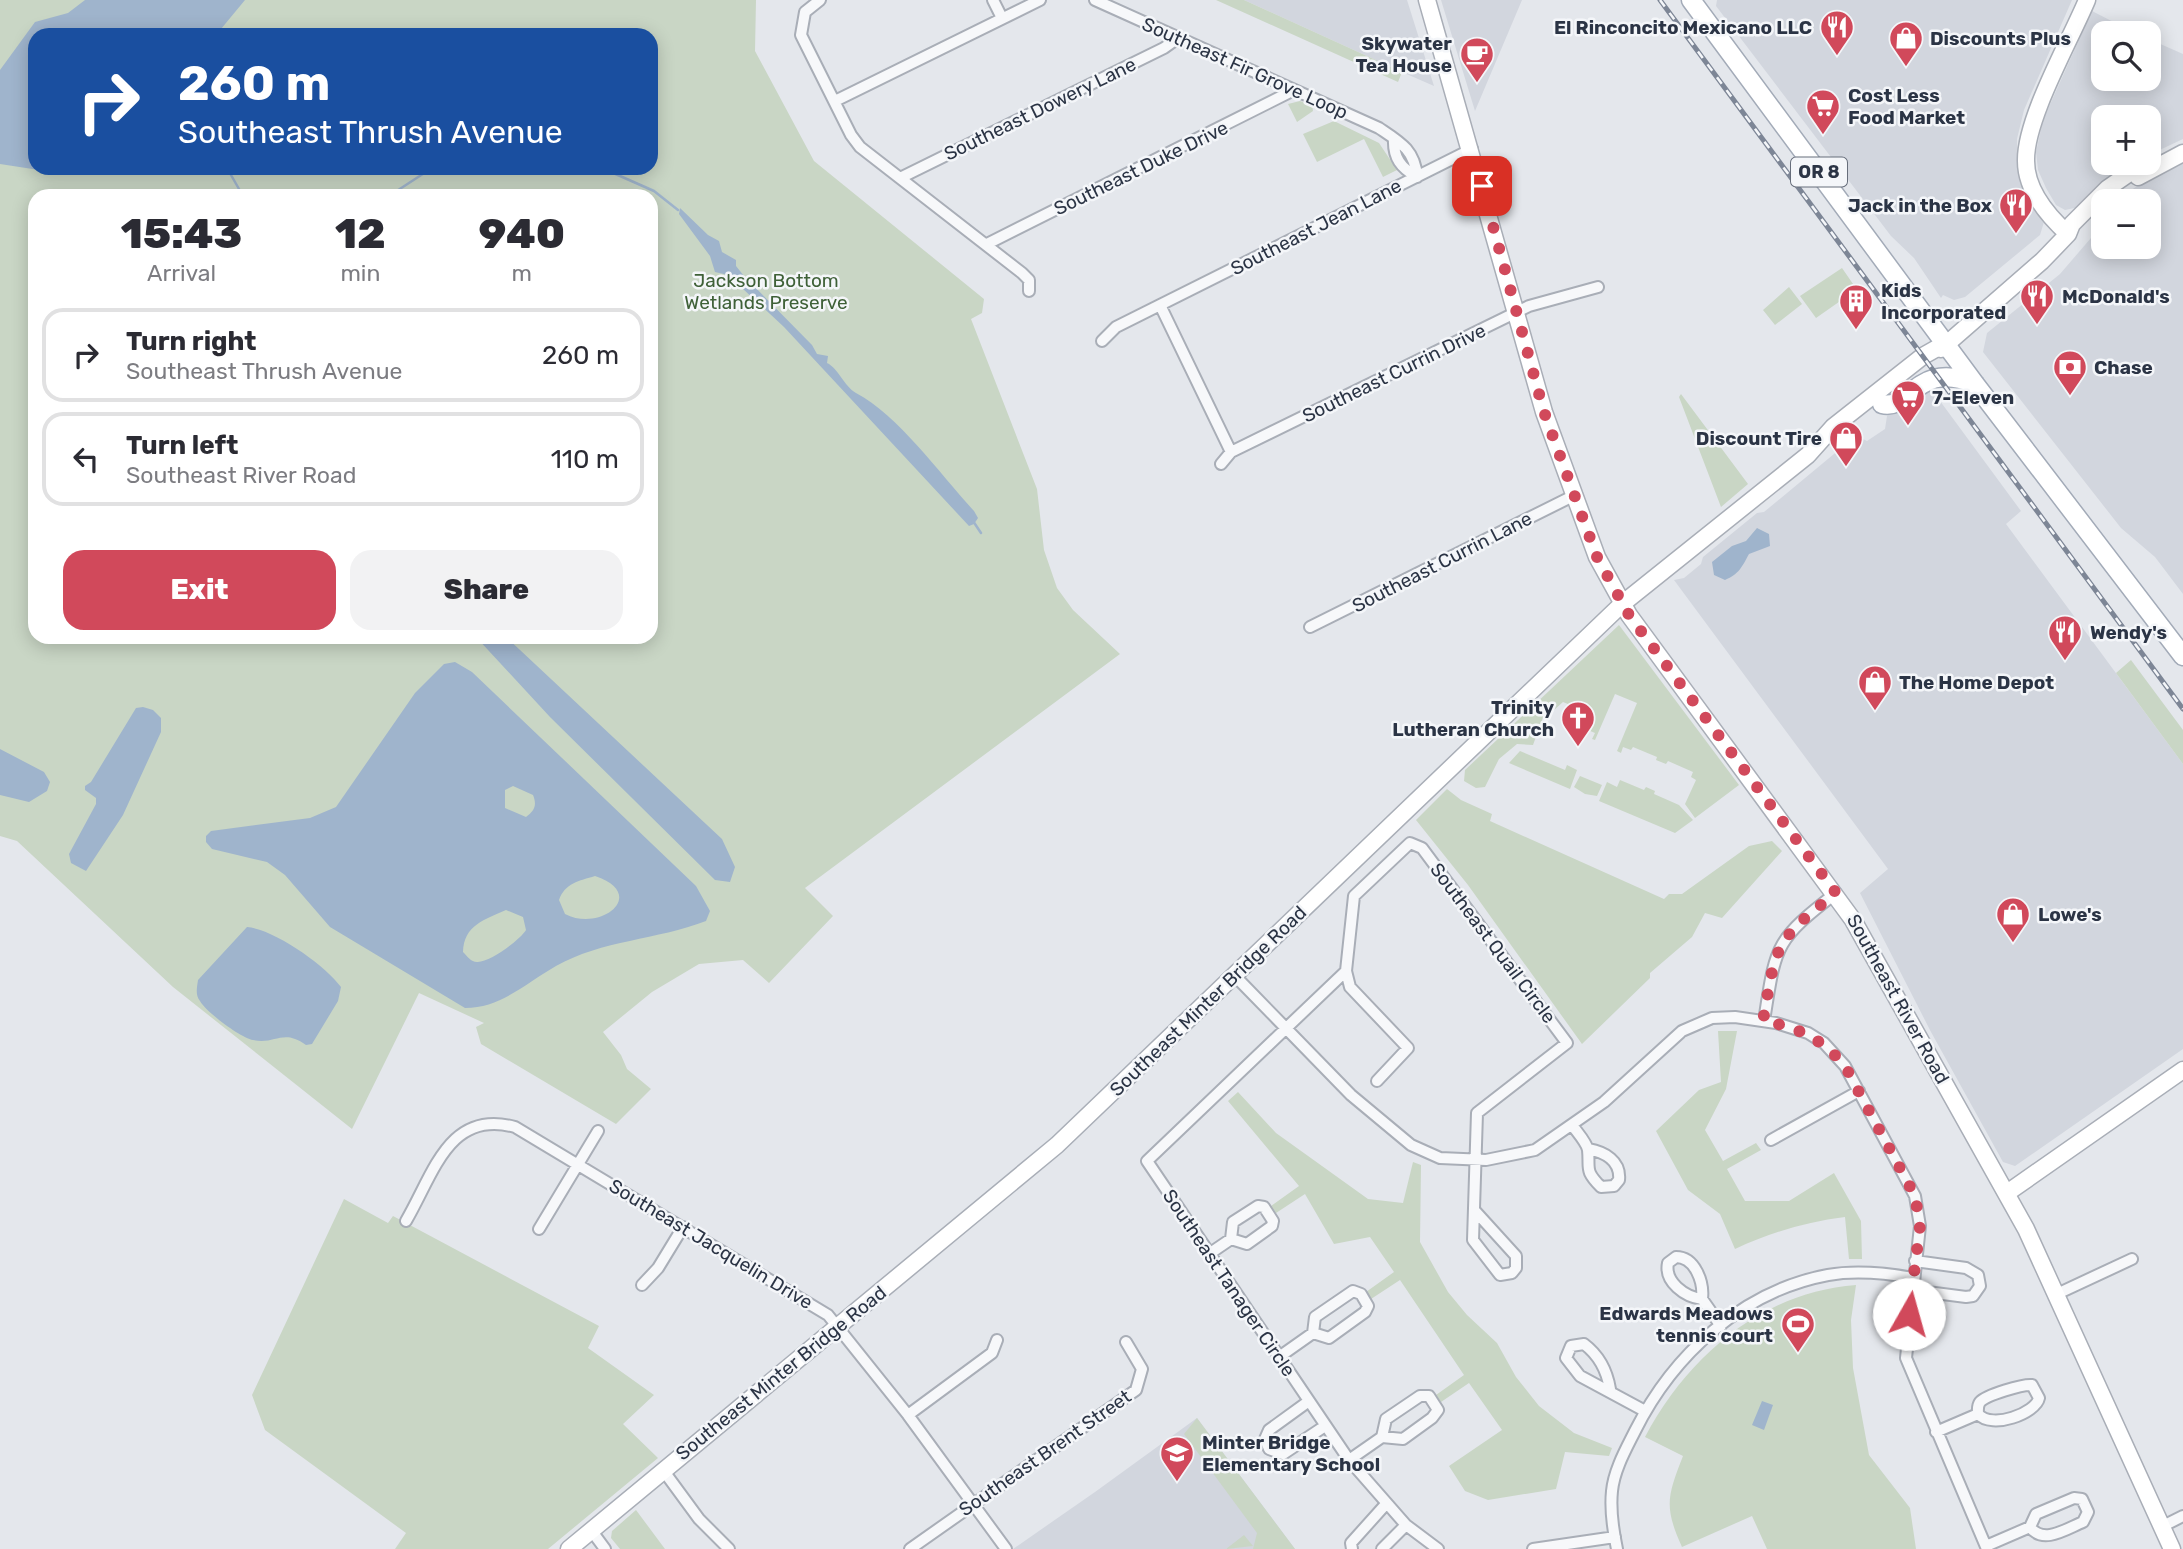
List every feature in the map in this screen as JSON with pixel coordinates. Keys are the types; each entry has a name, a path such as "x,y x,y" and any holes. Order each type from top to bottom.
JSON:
{"main road":[{"name":"Southeast River Road","path":"1427,0 1472,149 1544,412 1597,557 1622,604 1836,893 2007,1193 2057,1294 2172,1549"},
{"name":"OR 8","path":"1691,0 1946,344 2183,656"},
{"path":"2073,229 2035,194 2025,158 2035,120 2087,0"},
{"path":"2161,154 2183,144"},
{"path":"2122,189 2159,163 2183,153"},
{"path":"1946,344 2042,261 2108,188 2127,175"},
{"path":"2073,229 2091,213"},
{"name":"Southeast Minter Bridge Road","path":"1830,434 1840,433 1882,404 1946,344"},
{"name":"Southeast Minter Bridge Road","path":"569,1549 1052,1150 1622,604 1830,434 1833,427 1923,356 1946,344"},
{"path":"1882,404 1892,404 1937,376 1956,376 1976,384"},
{"path":"2007,1193 2183,1070"}],"street":[{"path":"820,0 805,12 801,35 850,135 860,147 987,244 1029,280 1029,292"},
{"path":"993,0 1002,18"},
{"path":"835,100 1040,0"},
{"name":"Southeast Fir Grove Loop","path":"1095,0 1379,128 1394,139 1393,150 1402,168 1417,177"},
{"name":"Southeast Dowery Lane","path":"900,178 1164,48 1178,38"},
{"name":"Southeast Duke Drive","path":"987,244 1294,90"},
{"name":"Southeast Jean Lane","path":"1102,341 1116,327 1472,149"},
{"name":"Southeast Currin Drive","path":"1231,452 1529,306 1598,287"},
{"path":"1160,305 1231,452 1221,464"},
{"name":"Southeast Currin Lane","path":"1311,627 1573,496"},
{"name":"Southeast Quail Circle","path":"1346,971 1354,896 1406,845 1418,845 1567,1043 1477,1113 1474,1160"},
{"path":"1763,1021 1776,954 1786,935 1836,893"},
{"path":"1286,1029 1346,971"},
{"path":"1346,971 1349,987 1408,1048 1377,1082"},
{"path":"1235,976 1351,1095 1411,1145 1440,1158 1474,1160 1516,1156 1535,1150 1604,1102 1682,1031 1712,1018 1763,1021 1808,1033 1824,1043 1845,1066 1915,1196 1920,1226 1906,1358 1987,1548 2031,1527 2036,1514 2074,1498 2082,1499 2088,1512 2083,1522 2048,1536 2039,1535 2031,1527"},
{"name":"Southeast Tanager Circle","path":"1286,1029 1147,1161 1349,1460 1406,1525 1438,1549"},
{"path":"1771,1140 1859,1091"},
{"name":"Southeast Jacquelin Drive","path":"407,1221 457,1135 474,1125 495,1121 515,1127 822,1310 838,1326 908,1415 1006,1549"},
{"path":"1572,1125 1588,1149"},
{"path":"539,1229 598,1130"},
{"path":"1474,1160 1475,1245 1500,1275 1513,1273 1516,1256 1476,1212"},
{"path":"642,1285 658,1268 683,1227"},
{"path":"1209,1254 1231,1238"},
{"path":"2057,1294 2132,1259"},
{"path":"1912,1290 1966,1297 1973,1296 1980,1286 1978,1275 1966,1268 1915,1261"},
{"path":"1533,1549 1616,1543 1612,1488 1645,1411 1677,1365 1721,1325 1769,1295 1818,1278 1876,1272 1913,1278"},
{"path":"1279,1357 1313,1333 1315,1317 1353,1292 1361,1294 1368,1306 1366,1312 1329,1338 1313,1333"},
{"path":"1702,1299 1721,1325"},
{"path":"908,1415 992,1353 997,1340"},
{"name":"Southeast Brent Street","path":"910,1549 1136,1390 1143,1369 1126,1342"},
{"path":"1610,1389 1604,1366 1591,1349 1584,1344 1572,1346 1566,1358 1580,1376 1610,1389 1645,1411"},
{"path":"2023,1385 2035,1388 2039,1398 2034,1408 1996,1422 1987,1421 1979,1414 1979,1406 1985,1399 2023,1385"},
{"path":"1349,1460 1382,1437 1403,1439 1432,1418 1438,1410 1429,1396 1420,1396 1386,1419 1382,1437"},
{"path":"1308,1401 1269,1430 1265,1438 1269,1449 1283,1454 1325,1426"},
{"path":"1936,1432 1979,1414"},
{"path":"663,1470 699,1519 729,1549"},
{"path":"1352,1549 1351,1543 1357,1532 1386,1504"},
{"path":"2162,1526 2183,1516"},
{"path":"1382,1549 1406,1525"},
{"path":"591,1530 606,1549"}],"shaded area":[{"path":"1244,0 1407,0 1434,86 1402,72"},
{"path":"1441,0 1522,0 1475,111"},
{"path":"1717,0 2072,0 2024,110 2017,139 2017,162 2023,188 2044,222 2040,235 1965,297 1954,300 1943,295 1941,298 1914,258 1891,236 1716,6"},
{"path":"2092,11 2112,21 2091,21 2091,91 2161,91 2161,44 2183,54 2183,139 2161,149 2161,105 2091,105 2091,175 2120,175 2102,189 2091,189 2091,198 2079,207 2065,210 2056,205 2038,170 2036,152 2043,120"},
{"path":"2183,162 2183,594 2155,557 2121,528 1983,352 1987,333 2060,274 2091,238 2091,259 2161,259 2161,189 2133,189"},
{"path":"1929,386 2021,511 2006,524 2183,764 2183,1049 2015,1166 2003,1162 1931,1032 1860,893 1888,869 1674,580 1684,578 1701,564 1703,557 1757,513 1764,512 1852,439 1859,437 1867,441 1885,429 1887,416"},
{"name":"Minter Bridge Elementary School","path":"1197,1418 1295,1549 1013,1549 1095,1492"}],"green space":[{"name":"Jackson Bottom Wetlands Preserve","path":"0,0 756,0 755,51 814,161 984,299 982,313 971,319 1037,489 1044,550 1057,588 1073,610 1120,654 805,888 833,916 769,983 743,960 699,964 652,992 603,1032 621,1055 627,1069 651,1089 616,1124 481,1044 476,1027 484,1023 419,993 352,1129 173,987 17,841 0,836"},
{"path":"1216,0 1244,0 1402,72 1398,82"},
{"path":"1300,101 1312,105 1313,111 1297,122 1288,104"},
{"path":"1334,121 1379,143 1397,170 1383,177 1364,139 1317,162 1303,134"},
{"path":"1842,268 1862,297 1852,304 1846,297 1816,318 1800,296"},
{"path":"1789,287 1802,304 1775,325 1763,310"},
{"path":"1681,394 1748,484 1721,507 1679,397"},
{"path":"1619,625 1739,785 1695,818 1685,804 1696,780 1691,777 1693,772 1668,761 1666,764 1656,760 1657,757 1633,747 1631,750 1623,747 1621,753 1617,751 1637,703 1615,694 1595,740 1592,739 1595,733 1583,728 1587,719 1581,717 1583,710 1563,702 1553,711 1546,709 1533,745 1517,744 1499,759 1485,787 1476,788 1464,781 1465,770"},
{"path":"2131,660 2183,730 2183,764 2116,673"},
{"path":"1520,751 1565,770 1567,765 1577,770 1570,789 1509,763"},
{"path":"1580,776 1602,785 1597,796 1585,794 1574,787"},
{"path":"1620,780 1644,790 1646,787 1655,791 1654,794 1679,805 1693,820 1675,833 1599,801 1607,782 1617,787"},
{"path":"1447,789 1461,800 1492,814 1490,821 1664,899 1669,894 1682,894 1749,846 1772,841 1782,851 1722,918 1705,913 1692,937 1650,973 1650,978 1582,1044 1468,885 1416,820"},
{"path":"1718,1031 1737,1031 1726,1089 1705,1130 1723,1161 1756,1143 1761,1150 1727,1169 1745,1201 1789,1201 1834,1173 1861,1221 1862,1259 1849,1259 1845,1217 1789,1228 1735,1249 1720,1214 1688,1190 1656,1131 1699,1090 1721,1082"},
{"path":"1238,1092 1276,1133 1368,1199 1403,1203 1413,1162 1421,1165 1420,1242 1448,1292 1467,1315 1497,1343 1516,1377 1539,1406 1574,1433 1612,1448 1609,1456 1565,1452 1556,1489 1488,1500 1465,1491 1449,1466 1502,1430 1469,1383 1441,1402 1436,1395 1464,1375 1400,1280 1371,1299 1366,1292 1394,1272 1370,1237 1334,1244 1305,1194 1276,1213 1271,1206 1299,1186 1228,1101"},
{"path":"344,1199 388,1223 393,1216 599,1326 588,1348 654,1395 623,1424 658,1458 548,1549 395,1549 406,1533 265,1430 252,1395"},
{"path":"1856,1285 1851,1320 1853,1368 1869,1455 1910,1508 1916,1549 1767,1549 1752,1516 1682,1547 1672,1522 1670,1502 1683,1456 1645,1437 1663,1408 1683,1380 1706,1355 1731,1333 1759,1315 1789,1300 1822,1290"},
{"path":"1197,1418 1295,1549 1253,1549 1257,1533 1184,1434"},
{"path":"636,1510 665,1549 620,1549 611,1538 612,1531"},
{"path":"1244,1535 1253,1546 1226,1549"}],"water":[{"path":"85,0 245,0 222,28 31,28 35,22 68,13"},
{"path":"28,32 28,168 0,164 0,70"},
{"path":"680,208 708,235 719,241 722,252 736,260 736,266 744,276 812,345 817,354 828,356 827,363 852,390 872,403 918,446 974,511 978,518 974,524 969,526 784,327 728,275 715,272 710,256 679,214"},
{"path":"1757,528 1769,534 1770,546 1749,554 1740,570 1730,578 1725,580 1714,575 1712,562 1732,546 1746,541"},
{"path":"482,644 513,644 722,839 735,867 730,882 715,880 550,717"},
{"path":"455,662 472,672 696,886 710,911 706,921 574,957 502,999 478,1007 465,1008 330,927 285,875 267,862 212,849 206,842 206,836 211,831 310,818 336,807 415,693 444,664","holes":["513,786 533,795 534,807 526,817 505,808 505,790","595,876 611,884 618,892 619,901 614,909 592,919 579,919 565,914 559,900 573,884","506,910 523,917 526,930 496,955 477,962 469,959 463,952 464,943 471,929"]},
{"path":"136,708 153,710 161,718 161,732 123,815 86,871 71,863 69,854 96,804 96,798 85,790 85,786 91,782"},
{"path":"0,749 44,772 50,782 47,791 29,802 0,795"},
{"path":"247,927 284,941 323,969 341,987 338,1001 312,1044 306,1045 285,1037 253,1040 216,1018 198,999 198,980"},
{"path":"1762,1401 1773,1405 1764,1430 1752,1425"}],"waterway":[{"path":"231,175 239,189"},
{"path":"400,189 421,175"},
{"path":"618,175 649,189"},
{"path":"658,194 678,210"},
{"path":"973,521 981,533"}],"railway":[{"path":"1660,0 2183,709"}],"place":[{"name":"El Rinconcito Mexicano LLC","path":"1837,57"},
{"name":"Discounts Plus","path":"1906,68"},
{"name":"Skywater Tea House","path":"1477,84"},
{"name":"Cost Less Food Market","path":"1823,136"},
{"name":"Jack in the Box","path":"2016,235"},
{"name":"McDonald's","path":"2037,326"},
{"name":"Kids Incorporated","path":"1856,331"},
{"name":"Chase","path":"2070,397"},
{"name":"7-Eleven","path":"1908,427"},
{"name":"Discount Tire","path":"1846,468"},
{"name":"Wendy's","path":"2065,662"},
{"name":"The Home Depot","path":"1875,712"},
{"name":"Trinity Lutheran Church","path":"1578,748"},
{"name":"Lowe's","path":"2013,944"},
{"name":"Edwards Meadows tennis court","path":"1798,1354"},
{"name":"Minter Bridge Elementary School","path":"1177,1483"}],"route":[{"path":"1482,186 1544,412 1597,557 1629,615 1836,893 1786,935 1776,954 1763,1021 1808,1033 1835,1054 1845,1066 1910,1181 1920,1226 1909,1314"}]}
